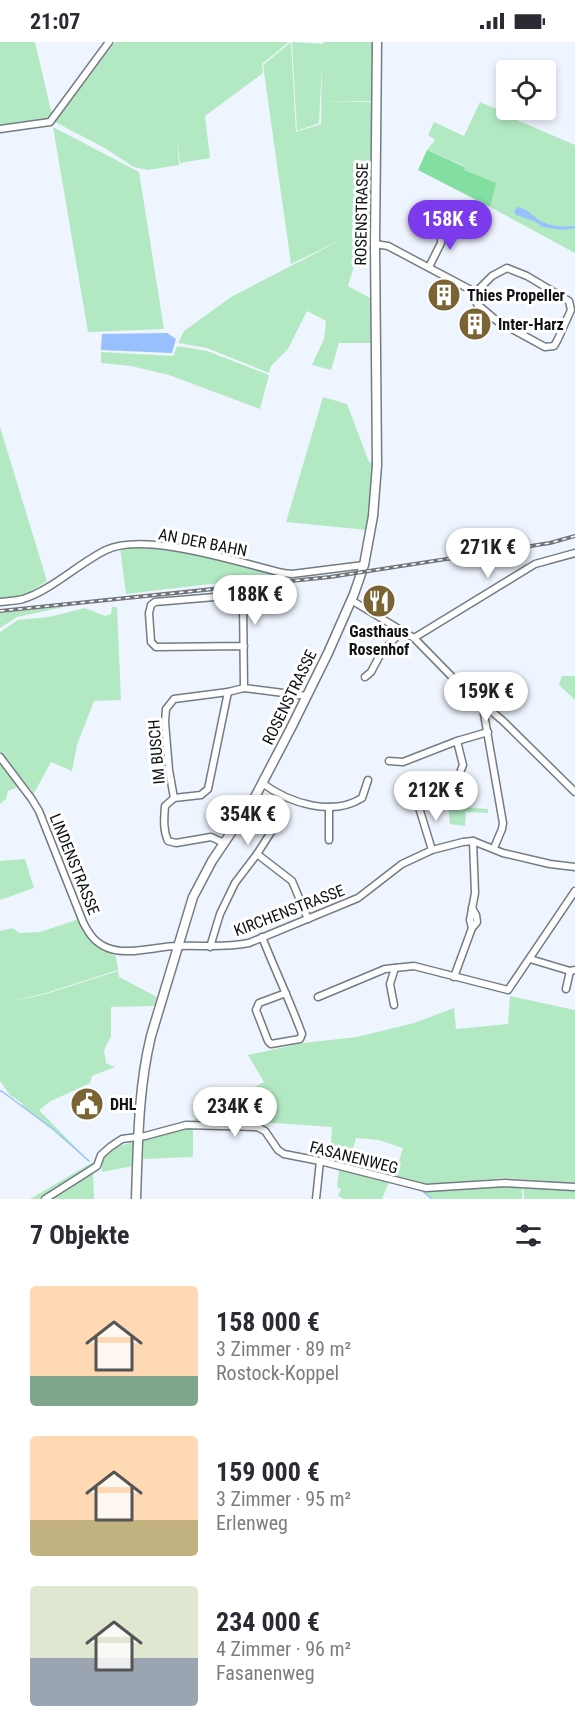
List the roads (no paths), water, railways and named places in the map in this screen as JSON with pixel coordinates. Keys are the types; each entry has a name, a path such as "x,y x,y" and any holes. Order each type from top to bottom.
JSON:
{"main road":[{"name":"ROSENSTRASSE","path":"136,1199 146,1057 193,897 212,861 262,783 307,696 351,600 364,565 374,516 376,465 377,42"}],"street":[{"path":"0,129 50,122 108,42"},
{"path":"429,267 441,243 441,229"},
{"path":"375,244 388,246 475,293"},
{"path":"507,268 527,276 569,301 571,310 554,346 545,347 497,321 477,304 475,293 492,276 507,268"},
{"name":"AN DER BAHN","path":"0,602 22,599 38,593 107,549 116,546 138,544 166,546 283,573 364,565"},
{"path":"414,638 535,564 575,553"},
{"path":"244,646 156,647 151,642 149,613 151,605 155,602 238,595 243,601 244,646 244,688"},
{"path":"351,600 414,638 458,683 503,721 575,792"},
{"path":"365,677 371,672 380,655 402,630"},
{"name":"IM BUSCH","path":"224,843 211,837 176,843 168,842 163,824 165,806 174,798 169,770 166,708 174,699 244,688 307,696"},
{"path":"174,798 201,795 208,789 228,692"},
{"path":"486,707 484,714 502,823 494,849"},
{"path":"389,761 403,762 457,741 488,732"},
{"path":"457,741 463,765 461,770"},
{"name":"LINDENSTRASSE","path":"0,757 32,798 39,811 89,935 99,944 110,949 124,951 178,946"},
{"path":"262,783 297,802 329,807 353,804 362,798 368,780"},
{"path":"417,801 432,850"},
{"path":"328,840 329,807"},
{"path":"210,947 220,914 235,883 273,829"},
{"path":"454,977 472,928 470,920 475,893 473,841 503,853 550,864 575,867"},
{"name":"KIRCHENSTRASSE","path":"178,946 235,946 262,937 358,897 402,864 432,850 473,841"},
{"path":"257,854 292,881 308,919"},
{"path":"318,997 385,969 414,966 508,990 575,891"},
{"path":"262,937 286,993 302,1034 300,1039 271,1044 256,1010 257,1006 259,1003 286,993"},
{"path":"530,959 573,971 566,989"},
{"path":"394,1005 390,984 395,968"},
{"name":"FASANENWEG","path":"45,1199 97,1166 101,1155 122,1139 186,1125 258,1127 265,1131 278,1150 284,1154 426,1188 505,1183 575,1187"},
{"path":"316,1199 320,1161"}],"water":[{"path":"517,207 545,223 575,226 575,228 563,230 543,227 534,221 516,215 514,212"},
{"path":"167,333 176,339 172,353 101,350 102,334"}],"waterway":[{"path":"0,1091 54,1130 89,1161"},
{"path":"421,1190 432,1199"}],"railway":[{"path":"0,611 330,577 550,543 575,536"}],"place":[{"name":"Thies Propeller","path":"444,295"},
{"name":"Inter-Harz","path":"475,324"},
{"name":"Gasthaus Rosenhof","path":"379,601"},
{"name":"DHL","path":"87,1104"}]}
